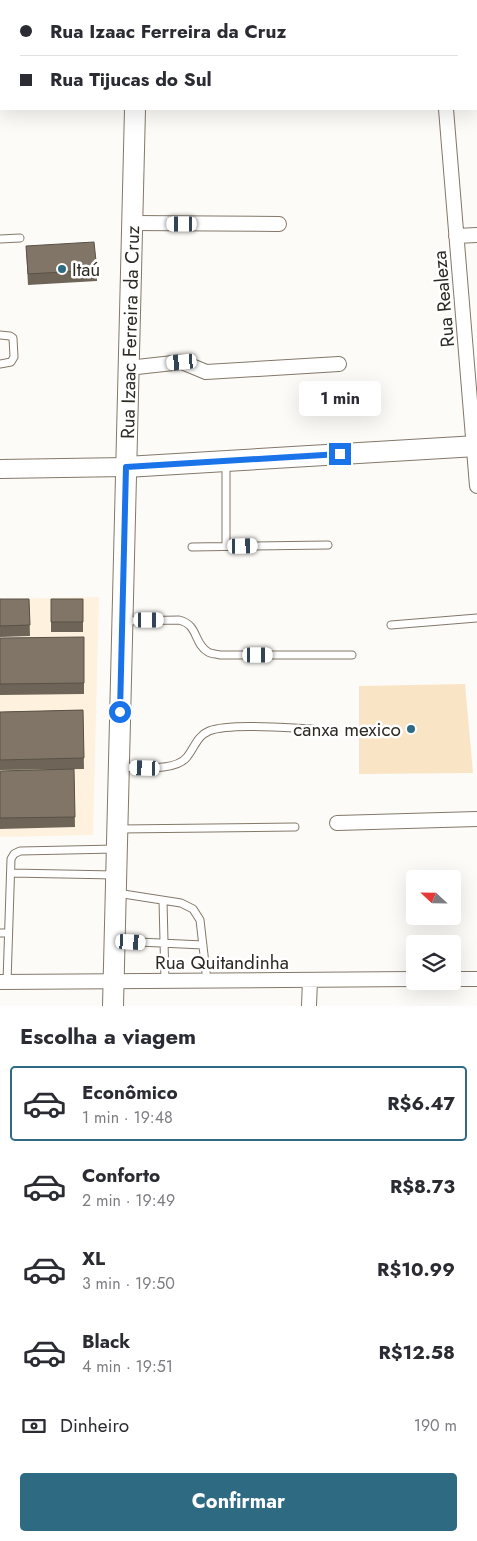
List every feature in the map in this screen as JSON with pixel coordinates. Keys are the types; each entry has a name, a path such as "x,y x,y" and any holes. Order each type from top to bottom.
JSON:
{"main road":[{"name":"Rua Izaac Ferreira da Cruz","path":"112,1006 135,110"},
{"path":"126,467 475,446"}],"street":[{"name":"Rua Realeza","path":"446,110 477,486"},
{"path":"132,223 279,224"},
{"path":"456,236 477,235"},
{"path":"128,368 182,362 206,372 339,364"},
{"path":"0,469 126,467"},
{"path":"337,823 477,819"},
{"path":"461,979 477,979"},
{"path":"309,1006 310,980"},
{"name":"Rua Quitandinha","path":"3,982 406,980"}],"lane":[{"path":"0,239 20,238"},
{"path":"0,335 13,338 14,357 11,362 0,364"},
{"path":"226,461 226,546"},
{"path":"192,547 328,545"},
{"path":"391,625 477,618"},
{"path":"122,621 179,620 187,622 192,626 200,643 208,652 220,655 352,655"},
{"path":"118,767 174,766 187,758 200,736 210,730 232,727 312,729"},
{"path":"117,829 295,827"},
{"path":"3,982 8,933 11,859 14,854 20,851 116,849"},
{"path":"11,873 116,884 163,901 181,904 193,909 200,920 207,981"},
{"path":"163,901 165,981"},
{"path":"0,933 8,933"},
{"path":"114,941 203,945"}],"shaded area":[{"path":"99,597 93,835 0,837 0,599"},
{"name":"canxa mexico","path":"465,684 473,773 359,774 359,686"}],"building":[{"name":"Itaú","path":"94,242 97,270 28,274 26,246"},
{"path":"0,599 29,599 30,625 0,626"},
{"path":"51,599 83,599 83,622 51,622"},
{"path":"84,637 84,683 0,684 0,638"},
{"path":"83,710 84,758 0,760 0,712"},
{"path":"74,769 75,817 0,818 0,771"}],"place":[{"name":"Itaú","path":"62,269"},
{"name":"canxa mexico","path":"411,729"}],"route":[{"path":"120,712 126,467 340,454"}]}
